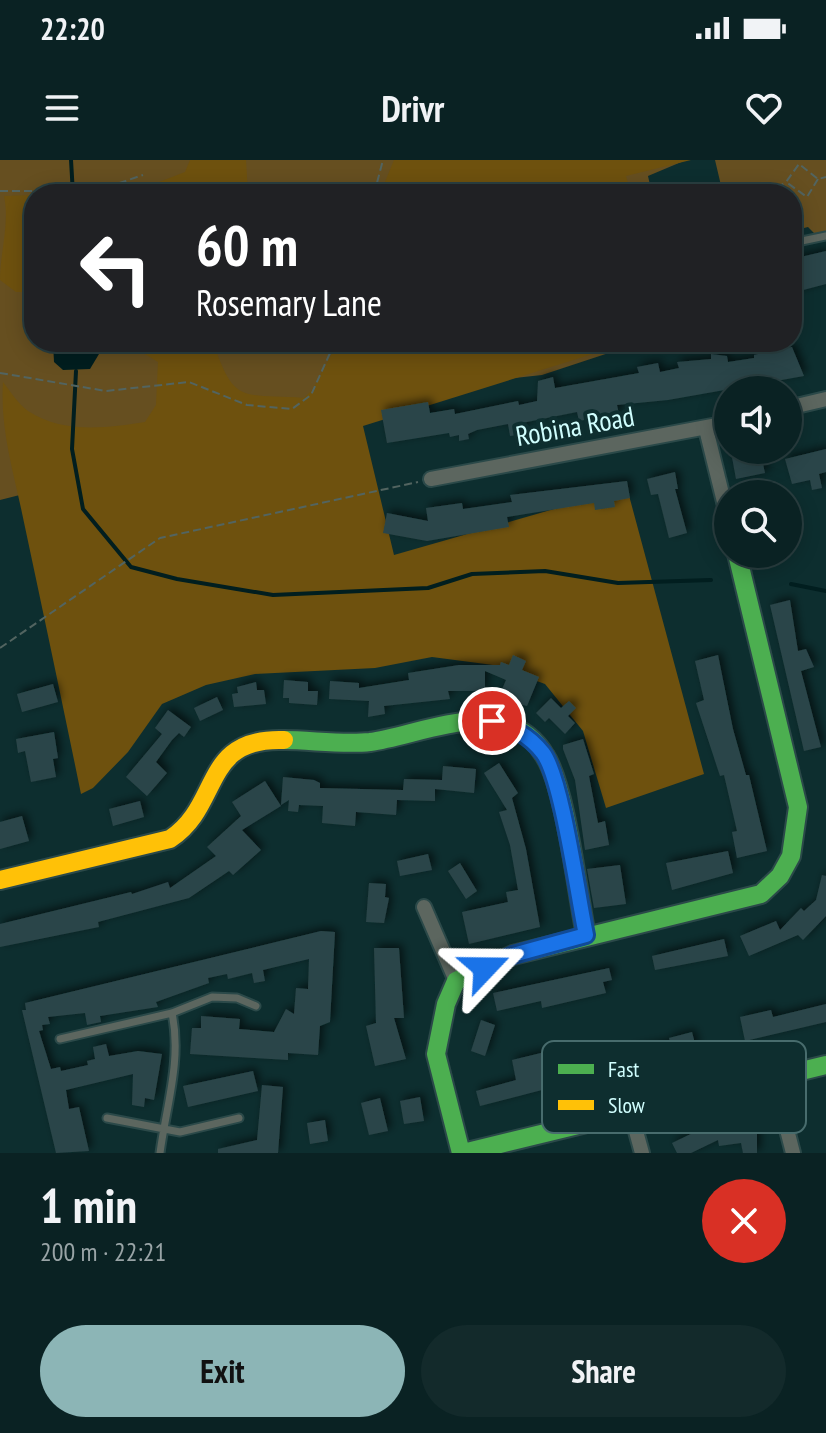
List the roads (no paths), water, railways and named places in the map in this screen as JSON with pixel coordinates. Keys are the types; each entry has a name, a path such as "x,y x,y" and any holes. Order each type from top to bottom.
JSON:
{"street":[{"path":"802,405 826,399"},
{"name":"Robina Road","path":"431,479 714,427"},
{"path":"706,429 719,480"},
{"path":"553,1133 462,1153 436,1054 446,1004 456,981 513,955 761,894 776,882 790,862 799,839 798,807 740,568"},
{"path":"0,880 170,839 188,827 225,757 262,739 368,742 462,721 492,721 521,730 545,755 556,784 586,935"},
{"path":"424,907 456,981"},
{"path":"806,1070 826,1065"},
{"path":"636,1133 642,1153"},
{"path":"788,1133 793,1153"}],"lane":[{"path":"802,241 826,236"},
{"path":"60,1039 172,1013 212,997 237,998 256,1006"},
{"path":"160,1153 174,1076 176,1029 172,1013"},
{"path":"107,1118 180,1132 239,1118"}],"water":[{"path":"54,352 99,352 90,369 63,370 54,362"}],"waterway":[{"path":"71,160 72,184"},
{"path":"76,371 72,449 83,509 131,567 177,579 273,595 428,588 472,574 545,571 618,583 711,580"},
{"path":"791,584 826,591"}]}
